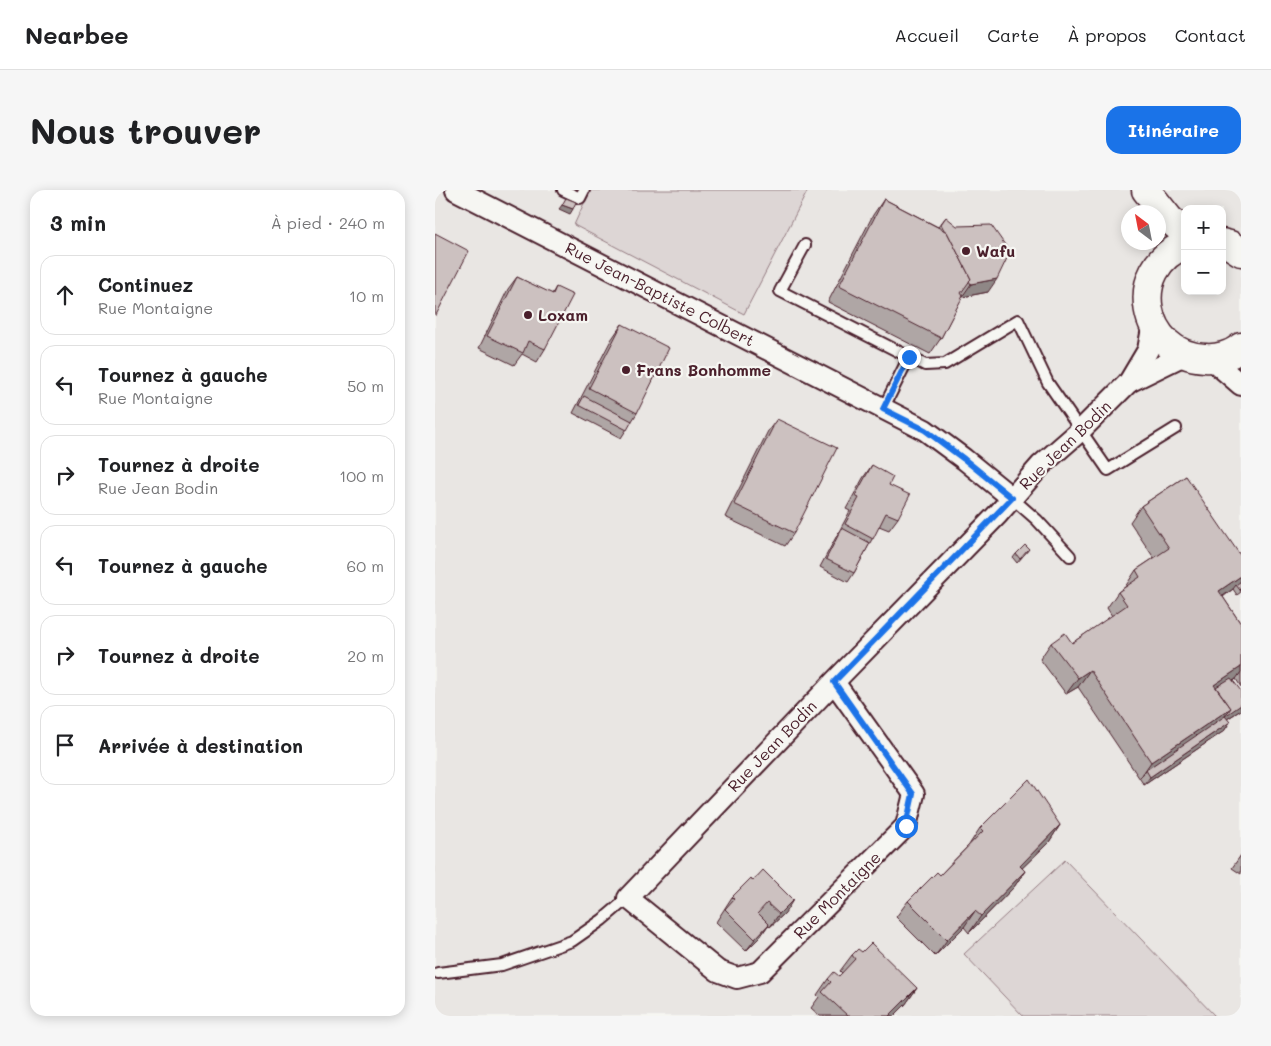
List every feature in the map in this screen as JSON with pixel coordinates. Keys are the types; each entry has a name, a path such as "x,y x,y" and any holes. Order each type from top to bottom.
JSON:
{"street":[{"name":"Rue Jean-Baptiste Colbert","path":"457,190 925,430 1012,498"},
{"path":"1137,190 1142,205"},
{"path":"1146,190 1169,219 1181,230"},
{"path":"1181,247 1165,257 1157,254 1147,297 1150,317 1159,336 1166,344 1184,355 1194,358 1211,359 1230,354 1241,347"},
{"name":"Rue Jean Bodin","path":"628,898 1012,498 1041,465 1080,431 1129,382 1148,350 1153,323"},
{"name":"Rue Jean Bodin","path":"1129,382 1184,355"},
{"path":"1211,359 1241,384"},
{"name":"Rue Montaigne","path":"628,898 718,971 737,978 760,972 906,826 913,794 834,682"}],"lane":[{"path":"563,190 580,198 584,190"},
{"path":"805,245 780,291 925,365 945,364 1018,320 1048,383 1107,470 1176,428"},
{"path":"883,409 909,357"},
{"path":"1012,498 1037,520 1071,556"},
{"path":"438,973 502,965 572,941 602,920 628,898"}],"shaded area":[{"path":"435,190 1241,190 1241,1016 435,1016"},
{"path":"590,190 808,190 744,314 574,225"},
{"path":"1065,860 1215,1016 1023,1016 964,954"}],"building":[{"path":"566,198 576,202 573,209 562,205"},
{"path":"884,199 947,232 971,279 961,293 963,296 941,338 839,286"},
{"path":"946,217 957,226 991,225 1010,252 997,279 971,284 969,281 971,279 941,224"},
{"path":"435,233 469,251 436,315 435,315"},
{"path":"517,277 553,294 556,287 573,295 545,349 528,341 523,353 487,336"},
{"path":"622,324 669,348 637,413 589,388"},
{"path":"584,396 632,421 627,430 579,405"},
{"path":"777,419 837,448 794,533 734,504"},
{"path":"872,465 893,477 889,485 910,495 898,518 886,513 873,539 845,524 859,498 855,496"},
{"path":"1186,476 1241,554 1241,576 1219,591 1241,624 1241,667 1214,685 1231,708 1151,762 1090,670 1078,678 1051,643 1065,633 1072,643 1127,605 1118,592 1140,577 1136,570 1169,548 1141,506"},
{"path":"842,528 870,543 854,573 826,559"},
{"path":"1025,545 1029,549 1020,559 1016,554"},
{"path":"1241,581 1241,590 1240,590 1236,585"},
{"path":"1231,678 1241,691 1241,705 1225,716 1231,708 1216,687"},
{"path":"1225,716 1230,722 1150,777 1146,770"},
{"path":"1029,779 1060,825 1020,866 1025,871 981,916 975,911 947,940 908,901 937,872 940,875 983,831 980,828"},
{"path":"763,870 793,900 779,914 767,903 758,913 769,924 755,939 725,909 734,899 732,897 751,878 753,881"},
{"path":"871,943 917,988 889,1016 848,1016 822,992 831,982 828,979 834,972 839,976 855,959 852,955 858,949 862,952"}],"place":[{"name":"Wafu","path":"966,251"},
{"name":"Loxam","path":"528,315"},
{"name":"Frans Bonhomme","path":"626,370"}],"route":[{"path":"906,826 913,794 834,682 1012,498 925,430 883,409 909,357"}]}
